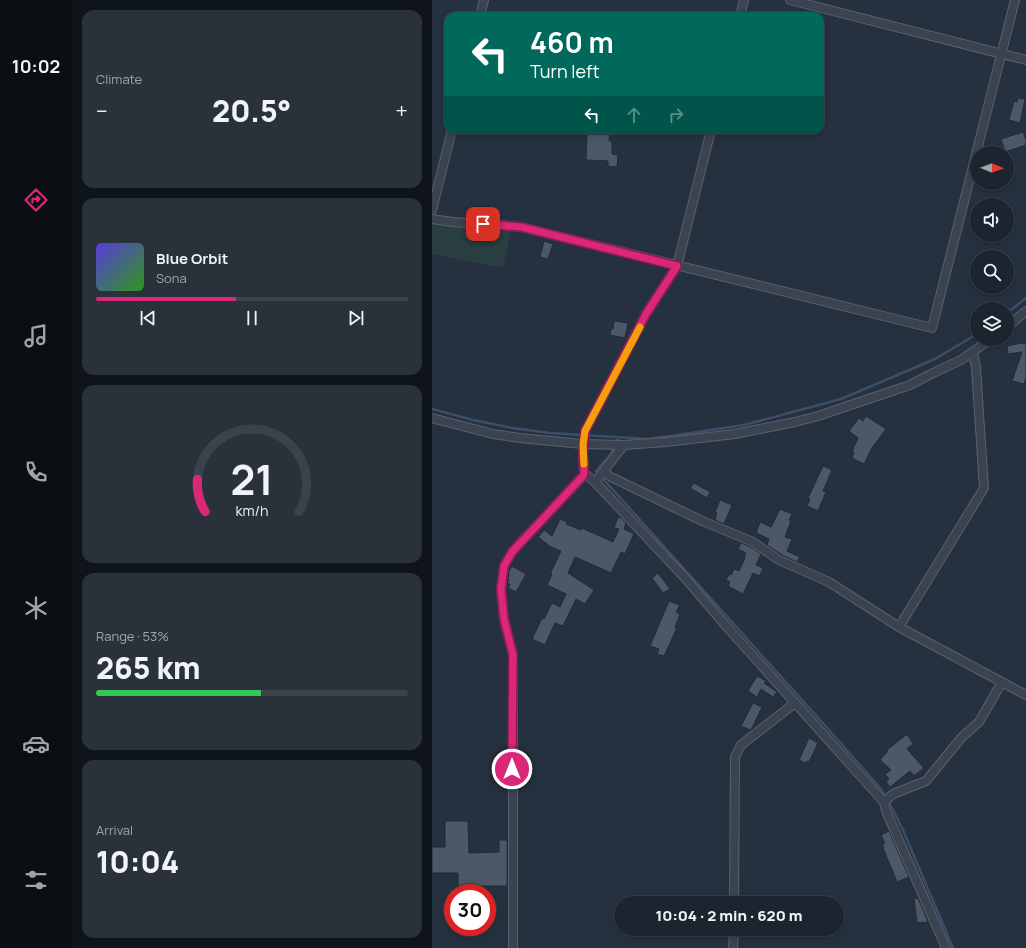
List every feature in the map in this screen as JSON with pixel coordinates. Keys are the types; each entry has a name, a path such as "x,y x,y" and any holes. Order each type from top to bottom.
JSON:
{"street":[{"path":"481,12 484,0"},
{"path":"741,12 744,0"},
{"path":"790,0 1026,60"},
{"path":"432,219 471,224 521,227 932,328 1015,0"},
{"path":"432,210 451,134"},
{"path":"513,948 513,655 502,606 502,575 504,566 512,552 581,479 584,473 584,438 646,314 677,266 710,134"},
{"path":"1014,320 1026,311"},
{"path":"432,418 493,434 520,438 584,438 624,445 735,434 795,422 846,407 910,385 962,360 982,346"},
{"path":"899,627 984,488 976,368 973,353"},
{"path":"595,482 624,445"},
{"path":"604,472 700,520 753,542 779,560 829,582 899,627 1026,695"},
{"path":"584,473 595,482 687,580 884,802 886,810 946,948"},
{"path":"884,802 893,794 926,780 962,737 979,722 1002,682"},
{"path":"734,896 735,757 740,745 795,703"},
{"path":"734,936 734,948"}],"green space":[{"path":"432,224 511,230 503,268 432,254"}],"building":[{"path":"1018,98 1025,99 1020,123 1009,120 1014,101 1017,102"},
{"path":"1023,132 1026,145 1014,149 1014,146 1003,146 1001,139"},
{"path":"587,134 610,134 609,141 612,141 612,154 618,155 617,167 608,166 608,161 586,160"},
{"path":"544,241 553,244 548,259 540,257"},
{"path":"614,321 628,323 625,338 610,335 611,329 613,329"},
{"path":"1026,343 1026,377 1024,384 1012,381 1022,352 1008,354 1007,346 1014,346 1014,345"},
{"path":"866,416 886,429 872,448 864,464 852,458 854,452 852,451 858,438 849,431 859,418 863,421"},
{"path":"823,466 832,470 823,491 826,492 818,511 807,506 810,499 808,498"},
{"path":"694,483 710,492 707,498 690,488"},
{"path":"720,500 732,505 724,524 715,520 717,513 715,512"},
{"path":"780,509 792,514 785,537 792,539 787,551 800,557 797,562 782,555 767,545 769,539 756,533 760,522 771,527"},
{"path":"618,517 626,523 624,529 634,534 625,554 621,552 611,573 575,557 568,573 594,590 585,604 576,599 563,626 555,623 545,645 532,639 542,618 544,619 552,603 560,607 566,594 547,585 552,574 550,574 561,551 551,547 538,537 544,530 552,536 560,519 567,522 566,524 581,530 582,528 613,542 619,529 614,528"},
{"path":"741,543 751,547 761,554 756,565 763,568 760,576 753,573 743,594 728,586 730,582 726,580 734,569 739,571 745,558 746,553 738,549"},
{"path":"512,566 526,574 516,592 508,588 510,584 507,583 509,580 509,571"},
{"path":"658,573 670,589 663,593 652,578"},
{"path":"669,601 680,605 676,612 680,614 675,627 677,628 664,656 657,654 659,649 650,646"},
{"path":"757,676 766,681 764,683 777,692 773,697 761,689 757,697 748,691"},
{"path":"753,703 762,707 751,730 741,726"},
{"path":"907,734 913,744 907,749 924,768 914,776 910,771 890,787 886,782 889,779 885,774 891,770 880,760 888,751 887,750"},
{"path":"809,738 818,743 809,762 807,761 806,763 799,760"},
{"path":"445,821 468,821 469,853 499,852 499,840 507,840 507,886 496,886 496,884 458,884 458,873 432,873 432,847 445,847"},
{"path":"889,831 909,877 897,882 882,844 885,843 881,835"},
{"path":"918,898 928,922 917,923 914,899"}],"waterway":[{"path":"1014,307 1026,298"},
{"path":"432,409 473,420 512,428 550,433 648,439 671,436 744,425 841,399 935,359 970,338"},
{"path":"619,437 611,454 596,471 881,789 903,830 953,948"}],"slow traffic":[{"path":"584,464 583,444 585,431 640,327"}],"route":[{"path":"483,224 521,227 677,266 646,314 585,431 583,444 583,476 512,552 504,566 501,589 502,606 513,655 512,769"}]}
